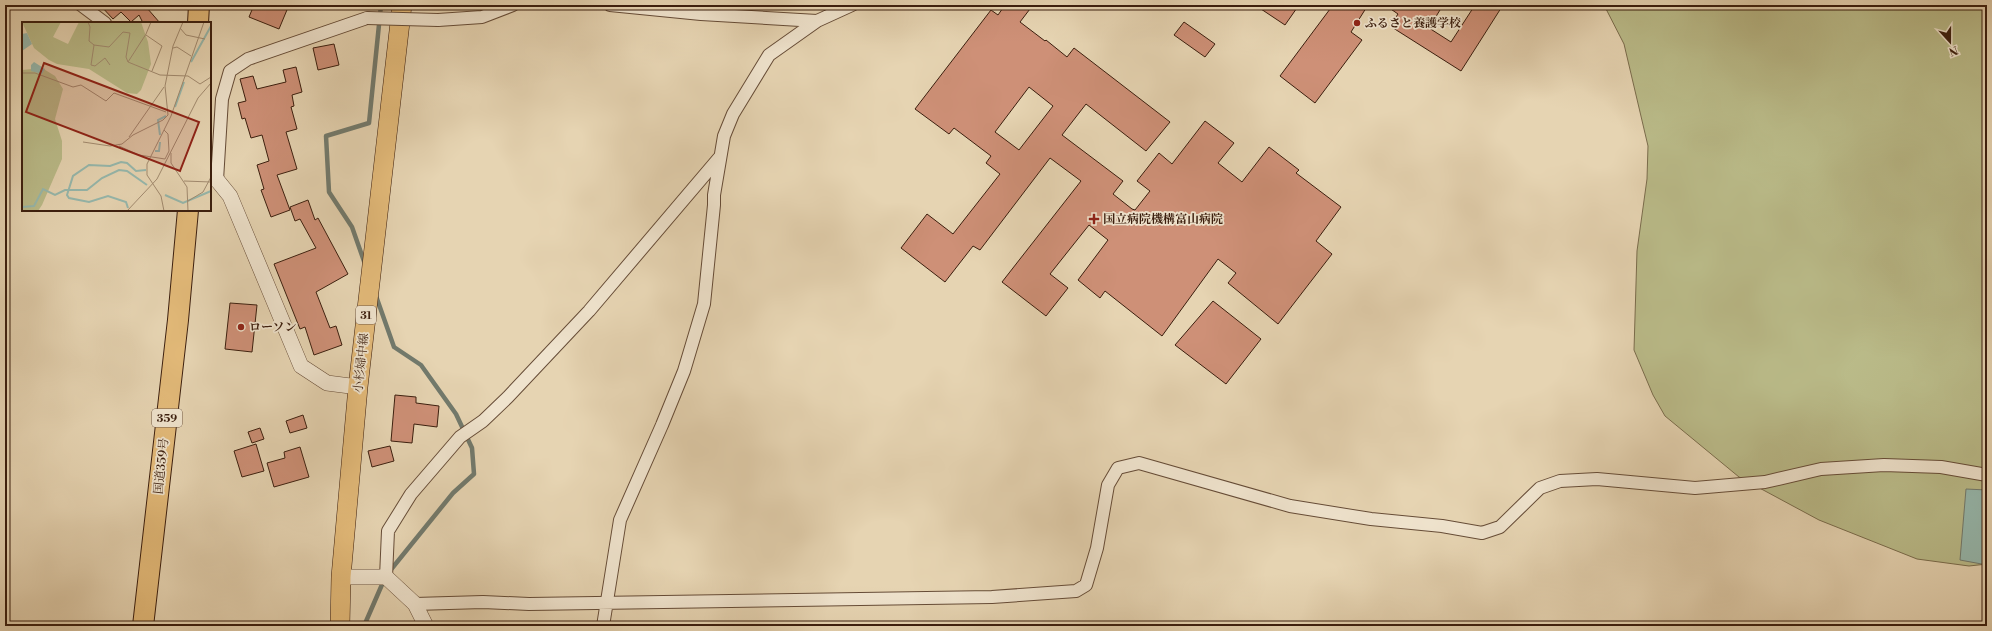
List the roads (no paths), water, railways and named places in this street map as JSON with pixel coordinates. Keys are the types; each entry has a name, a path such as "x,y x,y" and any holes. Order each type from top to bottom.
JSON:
{"highway":[{"path":"198,22 199,5"},
{"name":"国道359号","path":"143,626 178,320 188,211"}],"main road":[{"name":"小杉婦中線","path":"340,626 341,577 358,388 402,5"}],"street":[{"path":"81,5 104,22"},
{"path":"358,388 327,383 301,366 230,196 213,179 222,99 230,70 248,59 367,18 438,20 482,17 513,5"},
{"path":"610,5 701,14 817,21"},
{"path":"603,626 620,520 684,371 704,304 714,195 719,158 724,136 733,114 769,55 817,21 852,5"},
{"path":"386,577 388,531 411,494 460,437 483,421 508,397 590,311 719,158"},
{"path":"415,604 607,603 992,597 1076,591 1086,585 1098,548 1108,485 1118,468 1139,463 1290,506 1370,519 1442,526 1482,533 1500,527 1540,488 1560,481 1597,479 1695,488 1765,482 1821,469 1884,465 1941,467 1987,475"},
{"path":"341,577 386,577 415,604 426,626"}],"water":[{"path":"1966,489 1987,490 1987,565 1960,560"}],"waterway":[{"path":"365,264 352,227 329,192 326,136 369,123 381,5"},
{"path":"376,296 394,347 421,365 456,414 472,448 474,474 453,493 389,572"},
{"path":"364,626 384,580"}],"place":[{"name":"ふるさと養護学校","path":"1357,23"},
{"name":"国立病院機構富山病院","path":"1094,219"},
{"name":"ローソン","path":"241,327"}]}
